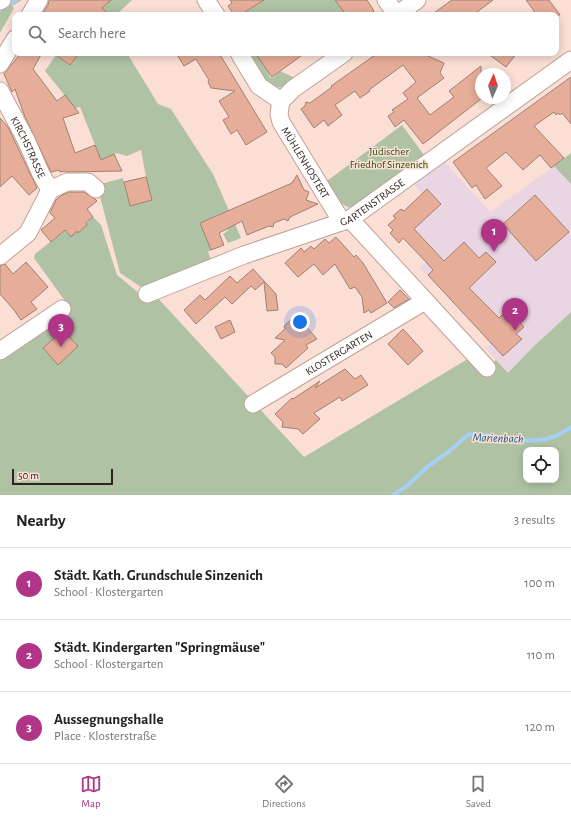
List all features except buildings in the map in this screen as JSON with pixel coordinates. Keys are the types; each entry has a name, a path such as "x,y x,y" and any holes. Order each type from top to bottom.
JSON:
{"street":[{"path":"32,12 39,0"},
{"path":"206,0 214,12"},
{"path":"386,0 395,12"},
{"path":"401,12 417,0"},
{"path":"0,64 12,44"},
{"path":"241,56 259,86 282,101 293,89 340,56"},
{"name":"GARTENSTRASSE","path":"147,294 244,255 346,220 571,60"},
{"name":"MÜHLENHOSTERT","path":"282,101 279,114 281,122 346,220"},
{"name":"KIRCHSTRASSE","path":"2,102 26,140 50,190"},
{"name":"KIRCHSTRASSE","path":"0,256 28,233 50,190 72,181 88,182 96,190"},
{"path":"346,220 425,301 487,368"},
{"name":"KLOSTERGARTEN","path":"253,404 425,301"},
{"path":"0,351 62,309"}],"shaded area":[{"path":"445,162 490,212 554,166 571,184 571,312 533,347 508,373 486,349 491,343 420,268 426,262 404,239 399,242 390,233 393,230 388,225 395,219 393,216 401,209 404,211 422,194 414,184"}],"green space":[{"path":"10,0 22,0 12,6 14,8 0,33 0,6"},
{"path":"108,0 132,0 119,12 106,12 97,4"},
{"path":"257,0 341,0 345,12 246,12 259,3"},
{"path":"55,56 70,65 76,57 75,56 129,56 158,104 171,109 213,174 241,238 228,243 223,234 228,231 222,213 200,223 211,250 208,252 212,262 144,289 120,273 97,185 123,178 124,182 146,177 141,150 127,156 117,153 101,160 80,107 75,108 45,71"},
{"path":"248,56 262,56 270,77 273,78 280,71 295,78 282,87 275,88 268,86"},
{"name":"Jüdischer Friedhof Sinzenich","path":"402,125 424,155 351,208 339,201 327,181"},
{"path":"571,153 571,184 554,166"},
{"path":"93,217 101,225 117,275 146,299 155,295 248,396 258,397 256,405 304,457 471,357 487,368 496,360 508,373 533,347 571,312 571,495 0,495 0,356 65,301 34,258 35,254 65,230 71,236 77,231 78,233"}],"waterway":[{"path":"0,10 16,0"},
{"name":"Marienbach","path":"393,495 407,486 427,467 447,453 469,434 523,440 542,440 561,433 571,427"}],"place":[{"name":"Städt. Kath. Grundschule Sinzenich","path":"494,252"},
{"name":"Städt. Kindergarten \"Springmäuse\"","path":"515,331"},
{"name":"Aussegnungshalle","path":"61,347"}]}
